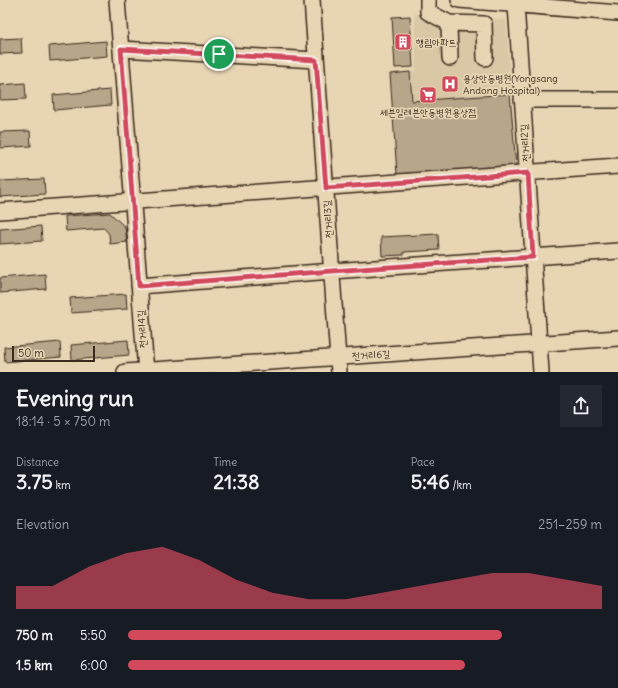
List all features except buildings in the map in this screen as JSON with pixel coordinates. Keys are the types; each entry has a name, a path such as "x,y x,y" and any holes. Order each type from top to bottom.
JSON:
{"street":[{"name":"전거리4길","path":"117,0 146,371"},
{"name":"전거리3길","path":"312,0 339,365"},
{"path":"428,0 428,12 450,23 484,24 485,58"},
{"path":"458,0 618,13"},
{"name":"전거리2길","path":"516,5 542,372"},
{"path":"450,23 450,58"},
{"path":"121,49 316,60"},
{"path":"522,100 618,100"},
{"path":"0,211 618,166"},
{"path":"139,286 618,250"},
{"name":"전거리6길","path":"125,372 339,365 540,344 618,338"}],"shaded area":[{"name":"용상안동병원(Yongsang Andong Hospital)","path":"415,14 506,20 516,166 397,174 390,74 416,71"}],"place":[{"name":"행림아파트","path":"403,42"},
{"name":"용상안동병원(Yongsang Andong Hospital)","path":"450,84"},
{"name":"세븐일레븐안동병원용상점","path":"428,95"}],"route":[{"path":"121,49 219,54 316,60 326,188 528,173 533,257 139,286 121,49"}]}
